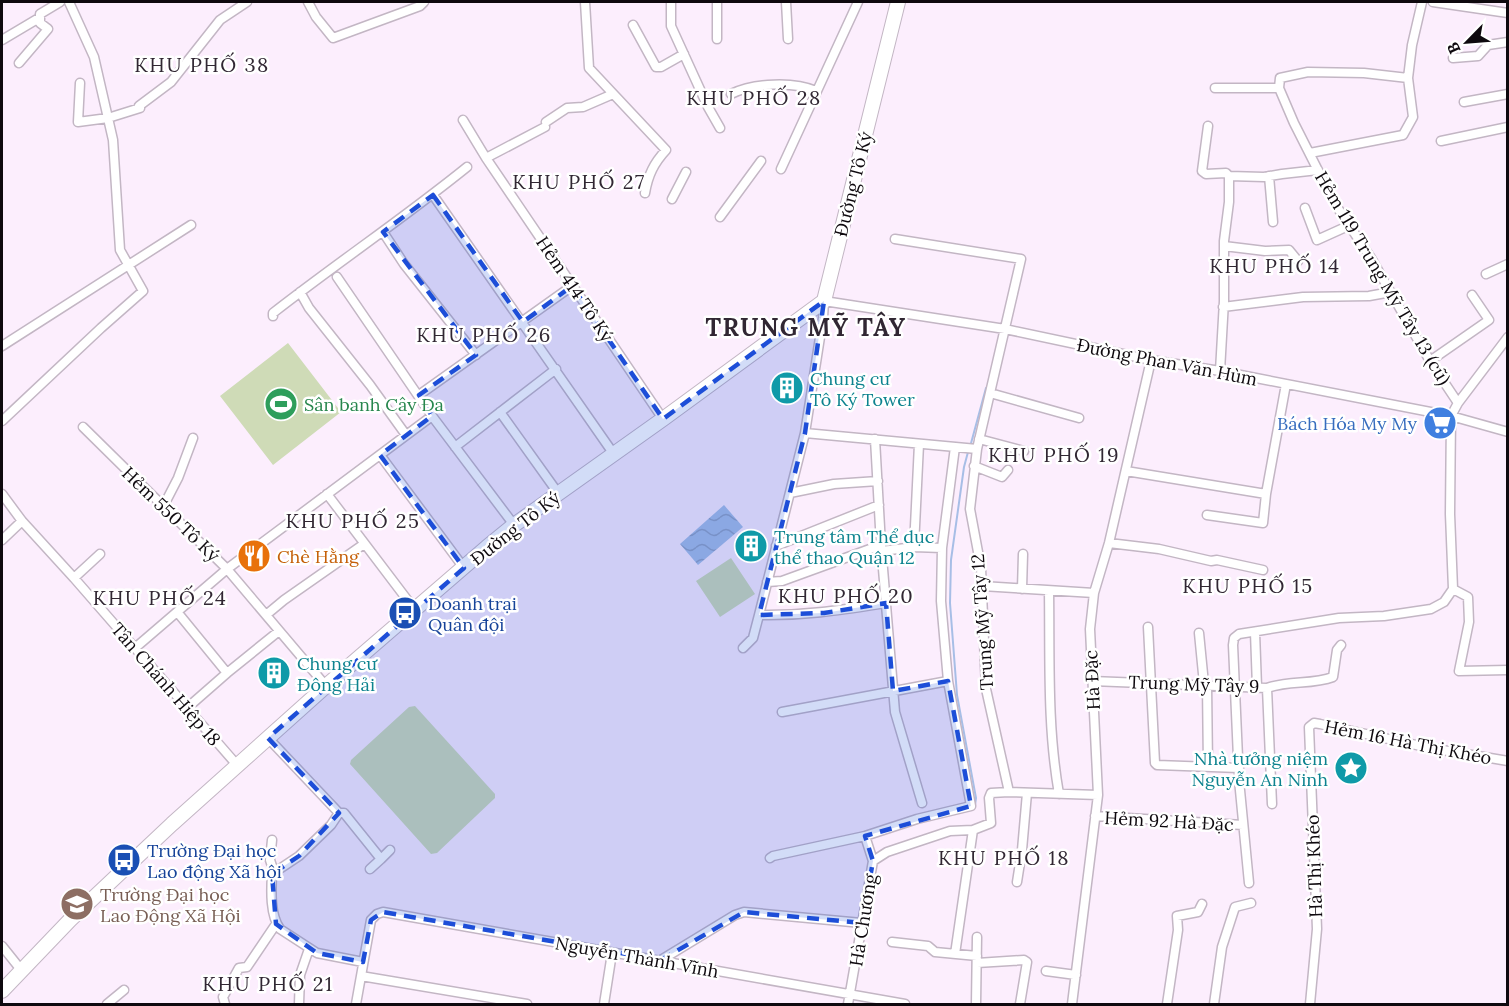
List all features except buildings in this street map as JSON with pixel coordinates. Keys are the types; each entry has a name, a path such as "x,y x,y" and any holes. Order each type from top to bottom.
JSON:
{"main road":[{"name":"Đường Tô Ký","path":"2,991 70,920 237,765 514,525 824,301 898,2"}],"street":[{"path":"2,40 39,18 41,12 60,2"},
{"path":"2,418 143,291 120,250 113,140 94,57 69,2"},
{"path":"80,83 78,122 108,118 140,108 171,82 220,20 247,2"},
{"path":"308,2 316,17 333,38 420,6 424,2"},
{"path":"585,2 589,68 666,150 653,167 645,193"},
{"path":"672,2 671,26 720,128"},
{"path":"717,2 717,39"},
{"path":"786,2 788,39"},
{"path":"782,169 858,2"},
{"path":"1310,153 1403,135 1413,117 1408,78 1412,45 1422,2"},
{"path":"1433,2 1508,13"},
{"path":"19,63 48,28 42,25 39,18"},
{"path":"633,25 656,67 661,67 684,54"},
{"path":"1454,58 1478,56 1488,45 1508,42"},
{"path":"1215,88 1280,88 1280,78 1308,72 1364,73 1408,78"},
{"path":"731,94 748,87 793,84 816,91"},
{"name":"Hẻm 119 Trung Mỹ Tây 13 (cũ)","path":"1280,88 1294,123 1335,204 1371,258 1430,361 1458,403"},
{"path":"486,158 545,124 567,108 583,107 613,94"},
{"path":"1464,102 1508,94"},
{"name":"Hẻm 414 Tô Ký","path":"463,120 486,158 663,419"},
{"path":"1208,126 1202,171 1206,174 1269,176 1318,170"},
{"path":"1441,141 1508,127"},
{"path":"720,217 761,161"},
{"path":"273,316 273,313 300,292 468,167"},
{"path":"672,199 686,172"},
{"path":"1220,371 1229,176"},
{"path":"1269,176 1274,222"},
{"path":"433,195 613,453"},
{"path":"1305,208 1317,240 1348,226"},
{"path":"2,346 191,225"},
{"path":"383,231 404,264 476,356"},
{"name":"Trung Mỹ Tây 12","path":"895,239 1021,259 990,393 973,446 974,466 970,509 982,586 986,689 1009,792"},
{"path":"1224,246 1265,251 1289,250 1298,261"},
{"path":"1486,274 1508,264"},
{"path":"337,277 432,416 514,525"},
{"path":"419,395 572,286"},
{"path":"300,292 309,308 406,435"},
{"path":"1223,306 1321,296 1369,296 1391,292"},
{"path":"1430,361 1489,320 1472,295"},
{"path":"742,648 753,638 806,433 824,318 824,301"},
{"name":"Đường Phan Văn Hùm","path":"824,301 1005,329 1151,360 1220,371 1451,416 1508,432"},
{"path":"1249,883 1239,768 1234,638 1239,634 1339,618 1384,616 1431,609 1444,602 1453,589 1450,514 1451,416 1458,403 1508,338"},
{"name":"Hà Đặc","path":"1072,1005 1098,795 1090,629 1094,593 1109,543 1151,360"},
{"path":"455,447 556,369"},
{"path":"1207,515 1263,524 1266,494 1286,384"},
{"path":"990,393 1079,418"},
{"path":"500,412 558,493"},
{"path":"135,648 226,569 432,416"},
{"name":"Hẻm 550 Tô Ký","path":"83,427 226,569 326,686"},
{"path":"806,433 1024,451"},
{"path":"163,507 175,485 192,438"},
{"path":"875,440 895,712 922,803"},
{"path":"914,547 920,444"},
{"path":"770,858 865,836 917,819 971,806 948,681 941,601 942,548 955,447"},
{"path":"380,455 464,568"},
{"path":"974,466 1002,477 1008,470"},
{"path":"1126,471 1266,494"},
{"path":"790,493 834,484 878,481"},
{"name":"Tân Chánh Hiệp 18","path":"2,494 22,521 237,765"},
{"path":"327,494 415,610"},
{"path":"776,546 879,505"},
{"path":"2,540 22,521"},
{"path":"1109,543 1159,549 1263,570"},
{"path":"266,615 364,544"},
{"path":"767,582 782,581 882,548 942,548"},
{"path":"74,578 100,554"},
{"path":"1022,589 1023,554"},
{"path":"982,586 1094,593"},
{"path":"1453,589 1468,597 1469,622 1459,671 1508,670"},
{"path":"1050,591 1049,689 1054,764 1059,794"},
{"path":"759,615 792,616 824,613 886,603"},
{"path":"178,613 227,673"},
{"path":"1148,627 1155,763 1157,765 1239,768"},
{"path":"187,708 279,630"},
{"path":"1255,632 1257,687"},
{"path":"1199,633 1206,684 1208,767"},
{"name":"Trung Mỹ Tây 9","path":"1092,681 1257,687 1268,687 1279,683 1323,681 1333,677 1336,651 1341,645"},
{"path":"782,712 948,681"},
{"path":"1268,687 1272,804"},
{"name":"Hẻm 16 Hà Thị Khéo","path":"1309,727 1314,723 1320,724 1430,748 1508,761"},
{"name":"Hà Thị Khéo","path":"1309,727 1317,929 1310,1005"},
{"path":"268,738 339,813 344,813 381,859"},
{"path":"873,861 887,852 950,831 973,830 991,823 989,798 991,793 1098,795"},
{"path":"1017,882 1027,793"},
{"path":"274,872 299,856 331,825 339,813"},
{"name":"Hẻm 92 Hà Đặc","path":"1095,816 1243,825"},
{"path":"955,954 973,830"},
{"name":"Hà Chương","path":"848,1005 873,861 865,836"},
{"path":"272,840 270,860 274,872 272,898 276,924 317,953 363,962 356,1005"},
{"path":"369,869 390,850"},
{"path":"1214,1005 1222,947 1227,937 1230,918 1235,907 1251,903"},
{"path":"1167,1005 1178,930 1177,916 1198,912 1202,904"},
{"name":"Nguyễn Thành Vĩnh","path":"363,962 371,920 383,912 905,1005"},
{"path":"661,960 735,915 744,912 862,923"},
{"path":"225,1005 223,997 239,968 247,967 276,924"},
{"path":"976,1005 977,937"},
{"path":"892,942 928,946 935,952 977,959 1024,960 1027,962 1020,1005"},
{"path":"2,946 22,971"},
{"path":"299,1005 300,975 309,949"},
{"path":"604,1005 612,952"},
{"path":"1046,971 1076,975"},
{"path":"362,976 527,1005"},
{"path":"107,1005 124,990"}],"highlighted area":[{"path":"433,195 523,322 572,286 663,419 824,301 805,433 759,615 824,613 886,603 893,691 948,681 971,806 865,836 873,861 862,923 744,912 661,960 383,912 371,920 363,962 317,953 276,924 272,874 299,856 339,813 268,738 464,568 380,455 432,416 419,395 476,355 383,232"}],"green space":[{"name":"Sân banh Cây Đa","path":"288,343 341,412 273,465 220,396"},
{"path":"731,558 755,594 720,617 696,581"},
{"path":"415,706 495,794 495,798 437,853 431,854 350,764 351,760 409,707"}],"water":[{"path":"724,505 743,527 698,565 680,544"}],"waterway":[{"path":"970,447 986,388"},
{"path":"968,452 951,560 950,603 957,695 976,798 975,805"}],"place":[{"name":"Chung cư Tô Ký Tower","path":"787,388"},
{"name":"Sân banh Cây Đa","path":"281,404"},
{"name":"Bách Hóa My My","path":"1440,423"},
{"name":"Trung tâm Thể dục thể thao Quận 12","path":"751,546"},
{"name":"Chè Hằng","path":"254,556"},
{"name":"Doanh trại Quân đội","path":"405,613"},
{"name":"Chung cư Đông Hải","path":"274,673"},
{"name":"Nhà tưởng niệm Nguyễn An Ninh","path":"1351,768"},
{"name":"Trường Đại học Lao động Xã hội","path":"124,860"},
{"name":"Trường Đại học Lao Động Xã Hội","path":"77,904"}],"district":[{"name":"KHU PHỐ 38","path":"202,64"},
{"name":"KHU PHỐ 28","path":"754,97"},
{"name":"KHU PHỐ 27","path":"579,181"},
{"name":"KHU PHỐ 14","path":"1275,265"},
{"name":"TRUNG MỸ TÂY","path":"806,327"},
{"name":"KHU PHỐ 26","path":"484,334"},
{"name":"KHU PHỐ 19","path":"1054,454"},
{"name":"KHU PHỐ 25","path":"353,520"},
{"name":"KHU PHỐ 15","path":"1248,585"},
{"name":"KHU PHỐ 20","path":"846,595"},
{"name":"KHU PHỐ 24","path":"160,597"},
{"name":"KHU PHỐ 18","path":"1004,857"},
{"name":"KHU PHỐ 21","path":"268,983"}]}
